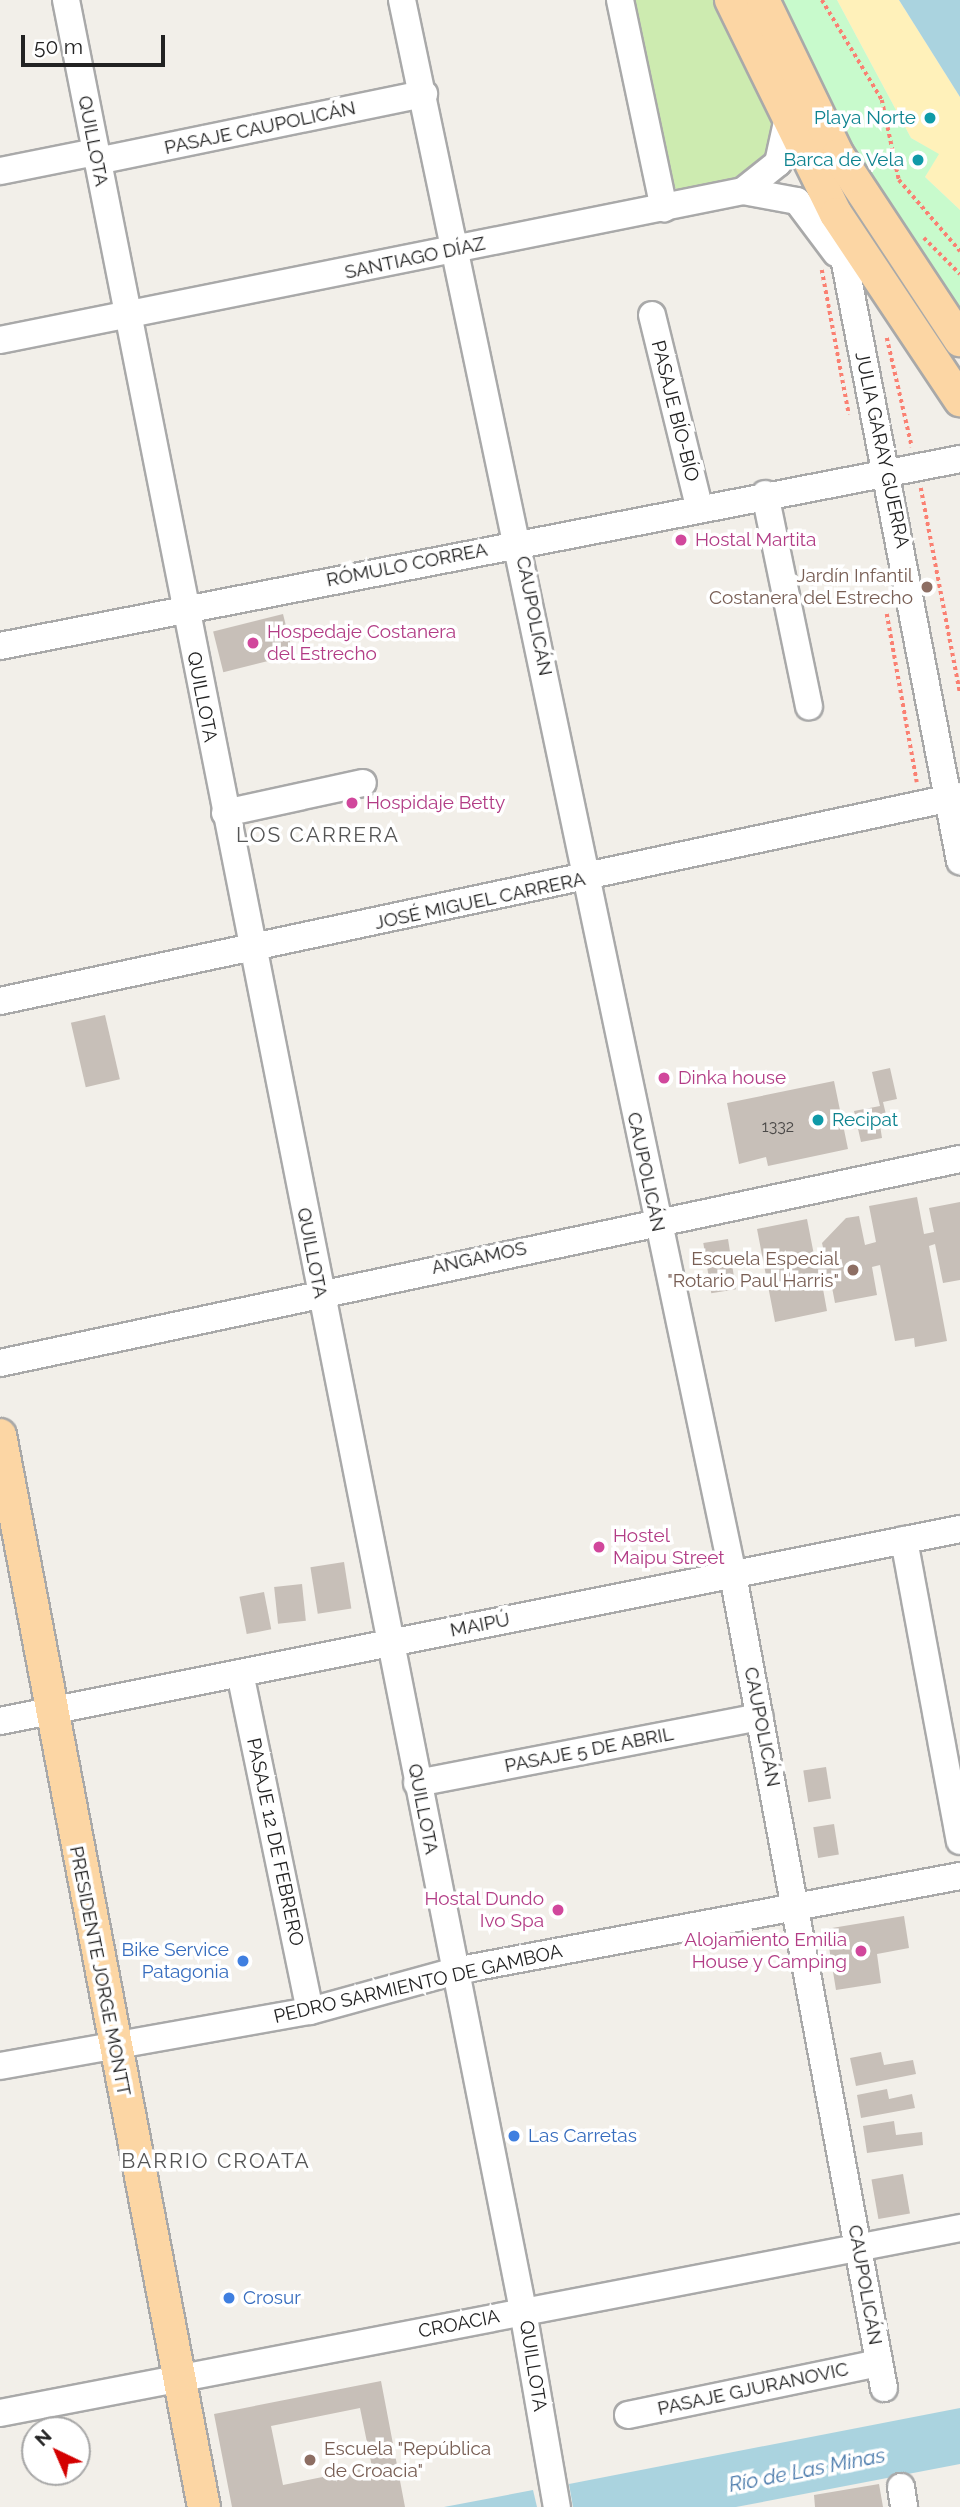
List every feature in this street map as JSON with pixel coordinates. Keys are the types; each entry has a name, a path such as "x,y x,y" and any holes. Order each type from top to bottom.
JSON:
{"main road":[{"path":"731,0 787,122 836,214 960,400"},
{"path":"763,0 838,155 960,340"},
{"name":"PRESIDENTE JORGE MONTT","path":"0,1435 204,2507"}],"street":[{"name":"QUILLOTA","path":"66,0 523,2311 557,2507"},
{"name":"CAUPOLICÁN","path":"402,0 520,543 584,878 655,1221 733,1575 881,2376"},
{"path":"620,0 663,208"},
{"name":"PASAJE CAUPOLICÁN","path":"0,170 96,157 424,94"},
{"name":"SANTIAGO DÍAZ","path":"0,340 127,317 743,191 778,163 787,122"},
{"name":"JULIA GARAY GUERRA","path":"743,191 781,195 805,208 831,243 847,288"},
{"name":"JULIA GARAY GUERRA","path":"836,214 847,288 954,797 960,861"},
{"name":"PASAJE BÍO-BÍO","path":"652,314 699,508"},
{"path":"938,461 960,437"},
{"name":"RÓMULO CORREA","path":"0,646 938,461"},
{"path":"765,494 810,707"},
{"path":"225,813 363,783"},
{"name":"JOSÉ MIGUEL CARRERA","path":"0,1001 253,950 954,797"},
{"name":"ANGAMOS","path":"0,1363 320,1292 960,1158"},
{"name":"MAIPÚ","path":"0,1720 960,1529"},
{"path":"904,1540 960,1841"},
{"name":"PASAJE 12 DE FEBRERO","path":"240,1673 310,2011"},
{"name":"PASAJE 5 DE ABRIL","path":"417,1783 760,1717"},
{"name":"PEDRO SARMIENTO DE GAMBOA","path":"0,2066 310,2011 456,1971 960,1876"},
{"name":"CROACIA","path":"0,2413 960,2228"},
{"name":"PASAJE GJURANOVIC","path":"628,2415 881,2376"}],"path":[{"path":"822,0 881,100 899,180 960,251"},
{"path":"820,258 850,418"},
{"path":"883,323 938,461 960,693"},
{"path":"886,606 921,804"}],"green space":[{"path":"629,0 719,0 775,126 777,147 758,176 680,192 669,183"},
{"path":"776,0 837,0 911,138 939,154 925,177 960,210 960,323 871,192"}],"sand":[{"name":"Playa Norte","path":"837,0 899,0 960,97 960,210 925,177 938,154 911,138"}],"water":[{"path":"899,0 960,0 960,97"},
{"name":"Río de Las Minas","path":"960,2408 960,2464 736,2507 573,2507 569,2484"},
{"path":"533,2490 537,2507 444,2507"}],"building":[{"name":"Hospedaje Costanera del Estrecho","path":"283,614 293,655 223,672 213,631"},
{"path":"105,1015 120,1079 86,1087 71,1023"},
{"path":"890,1068 897,1099 883,1102 888,1123 880,1125 882,1138 861,1142 854,1111 880,1106 872,1072"},
{"path":"834,1081 848,1149 768,1166 766,1157 739,1164 727,1103"},
{"name":"Escuela Especial \"Rotario Paul Harris\"","path":"917,1197 924,1234 934,1232 929,1208 960,1202 960,1280 943,1283 935,1244 929,1246 947,1341 915,1347 914,1338 895,1341 880,1265 872,1267 877,1295 835,1303 830,1277 821,1278 827,1311 775,1322 757,1229 807,1219 814,1255 824,1252 822,1243 846,1218 859,1216 865,1245 876,1242 869,1206"},
{"path":"728,1239 736,1289 711,1293 703,1243"},
{"path":"344,1562 351,1608 318,1614 310,1567"},
{"path":"302,1584 306,1621 278,1624 274,1587"},
{"path":"264,1592 271,1629 247,1634 239,1597"},
{"path":"826,1767 831,1799 808,1802 803,1771"},
{"path":"834,1824 839,1855 818,1858 813,1827"},
{"name":"Alojamiento Emilia House y Camping","path":"904,1916 909,1948 877,1954 881,1983 836,1990 826,1929"},
{"path":"881,2052 884,2065 913,2060 916,2074 856,2086 850,2058"},
{"path":"887,2089 889,2099 912,2094 915,2108 861,2118 857,2095"},
{"path":"894,2121 896,2135 922,2132 923,2145 867,2153 863,2126"},
{"path":"903,2174 910,2213 878,2219 871,2180"},
{"name":"Escuela \"República de Croacia\"","path":"381,2381 405,2507 232,2507 214,2414","holes":["360,2408 372,2467 283,2485 271,2426"]},
{"path":"879,2484 883,2507 815,2507 814,2495"}],"place":[{"name":"Playa Norte","path":"930,118"},
{"name":"Barca de Vela","path":"918,160"},
{"name":"Hostal Martita","path":"681,540"},
{"name":"Jardín Infantil Costanera del Estrecho","path":"927,587"},
{"name":"Hospedaje Costanera del Estrecho","path":"253,643"},
{"name":"Hospidaje Betty","path":"352,803"},
{"name":"Dinka house","path":"664,1078"},
{"name":"Recipat","path":"818,1120"},
{"name":"Escuela Especial \"Rotario Paul Harris\"","path":"853,1270"},
{"name":"Hostel Maipu Street","path":"599,1547"},
{"name":"Hostal Dundo Ivo Spa","path":"558,1910"},
{"name":"Alojamiento Emilia House y Camping","path":"861,1951"},
{"name":"Bike Service Patagonia","path":"243,1961"},
{"name":"Las Carretas","path":"514,2136"},
{"name":"Crosur","path":"229,2298"},
{"name":"Escuela \"República de Croacia\"","path":"310,2460"}],"district":[{"name":"LOS CARRERA","path":"318,835"},
{"name":"BARRIO CROATA","path":"216,2161"}]}
